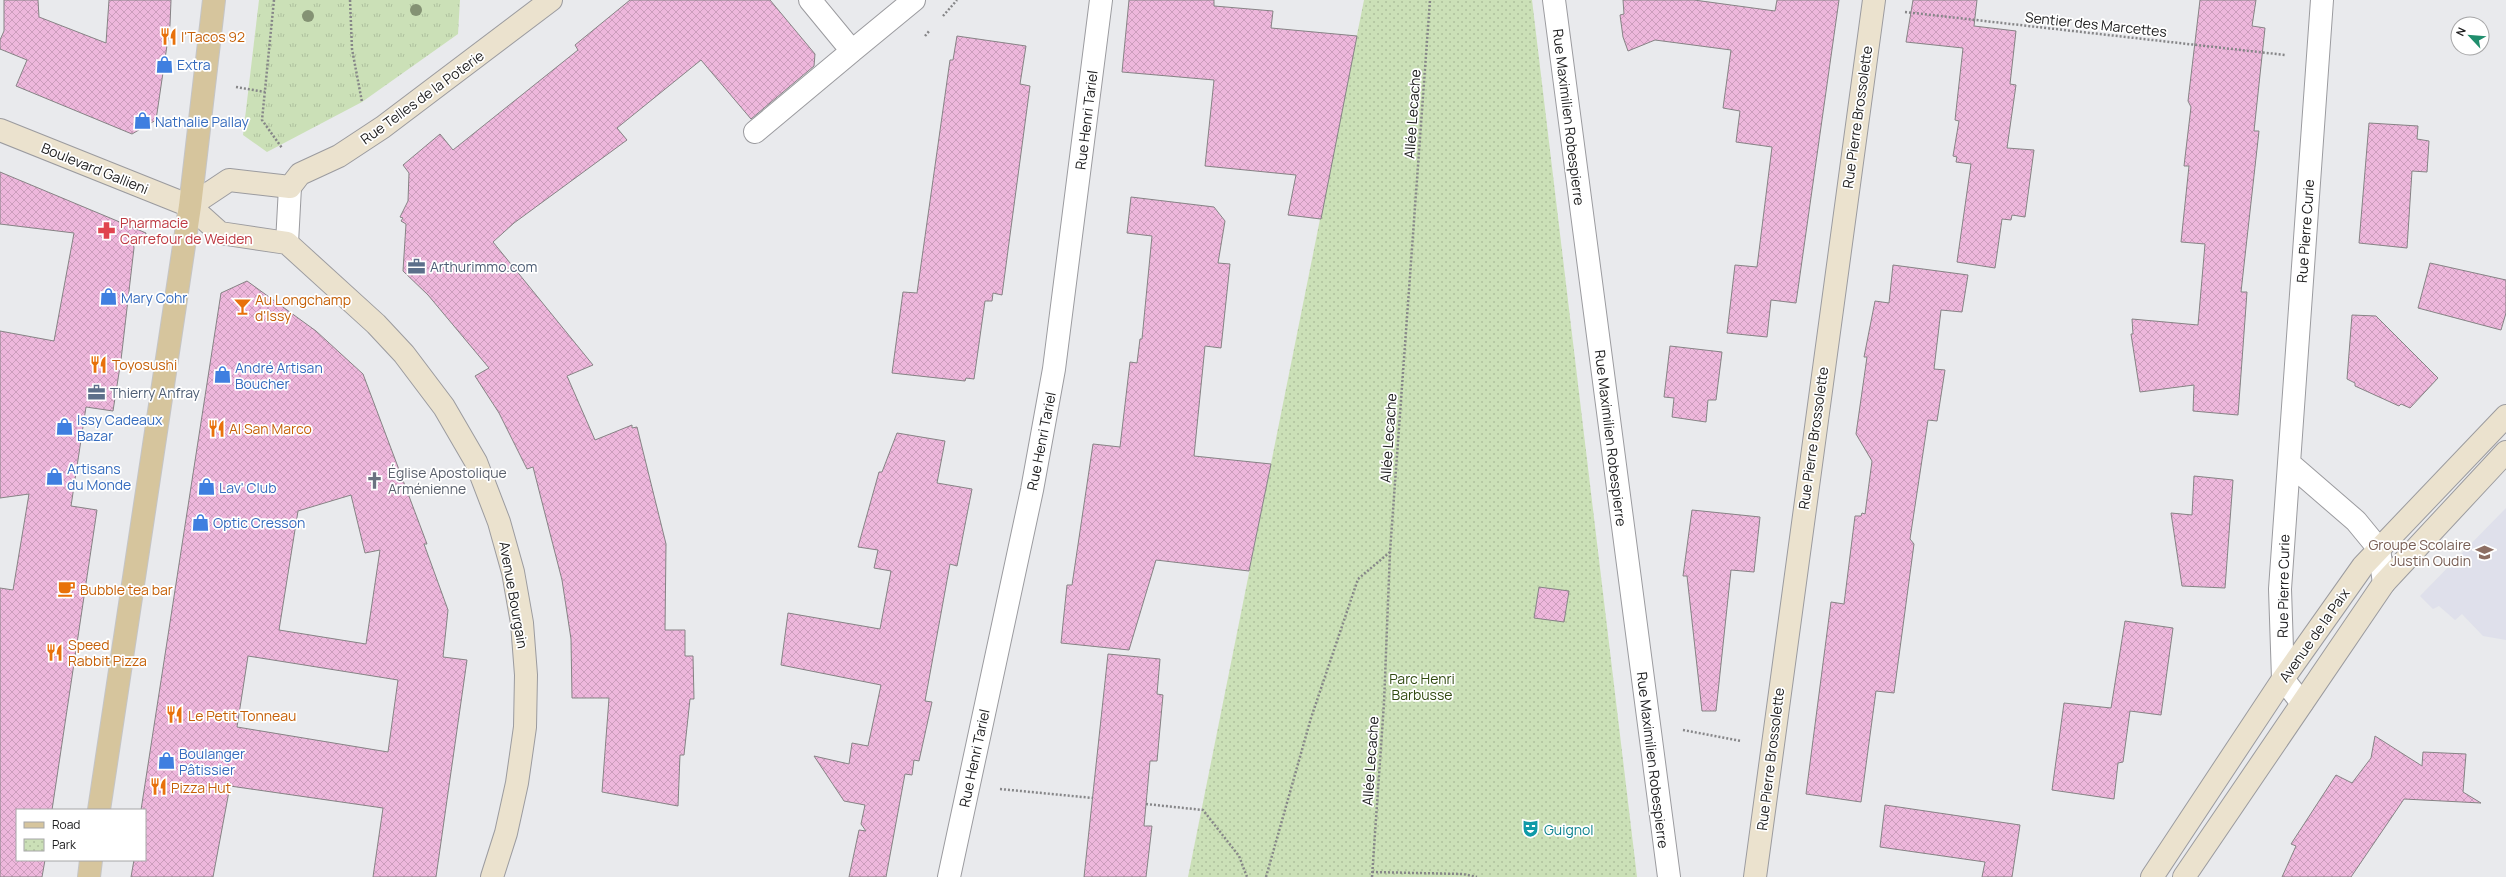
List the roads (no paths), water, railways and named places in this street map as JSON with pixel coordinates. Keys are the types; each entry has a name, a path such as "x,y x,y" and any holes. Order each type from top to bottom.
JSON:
{"main road":[{"path":"99,809 190,206 214,0"},
{"name":"Rue Telles de la Poterie","path":"295,180 340,156 383,127 551,0"},
{"name":"Rue Pierre Brossolette","path":"1755,877 1771,746 1873,4"},
{"name":"Boulevard Gallieni","path":"0,130 190,206"},
{"path":"190,206 229,180 295,180"},
{"path":"190,206 220,233 287,243"},
{"name":"Avenue Bourgain","path":"287,243 376,324 424,378 444,407 476,462 499,522 514,580 522,623 526,675 525,727 517,783 506,833 492,877"},
{"name":"Avenue de la Paix","path":"2152,877 2283,679 2363,566 2506,416"},
{"name":"Avenue de la Paix","path":"2184,877 2384,583 2506,452"},
{"path":"89,877 91,861"}],"street":[{"path":"810,0 852,51"},
{"path":"756,132 914,0"},
{"name":"Rue Henri Tariel","path":"949,877 1032,490 1054,369 1101,0"},
{"name":"Rue Maximilien Robespierre","path":"1554,0 1668,877"},
{"name":"Rue Pierre Curie","path":"2283,679 2280,589 2322,0"},
{"path":"287,243 295,180"},
{"path":"2289,463 2356,521 2379,550 2384,583"},
{"path":"2283,679 2302,703"}],"place":[{"name":"I'Tacos 92","path":"168,36"},
{"name":"Extra","path":"164,64"},
{"name":"Nathalie Pallay","path":"142,121"},
{"name":"Pharmacie Carrefour de Weiden","path":"107,230"},
{"name":"Arthurimmo.com","path":"417,266"},
{"name":"Mary Cohr","path":"108,297"},
{"name":"Au Longchamp d'Issy","path":"242,307"},
{"name":"Toyosushi","path":"99,364"},
{"name":"André Artisan Boucher","path":"222,375"},
{"name":"Thierry Anfray","path":"97,392"},
{"name":"Issy Cadeaux Bazar","path":"64,427"},
{"name":"Al San Marco","path":"216,428"},
{"name":"Artisans du Monde","path":"54,476"},
{"name":"Église Apostolique Arménienne","path":"375,480"},
{"name":"Lav' Club","path":"206,487"},
{"name":"Optic Cresson","path":"200,522"},
{"name":"Groupe Scolaire Justin Oudin","path":"2484,552"},
{"name":"Bubble tea bar","path":"67,589"},
{"name":"Speed Rabbit Pizza","path":"55,652"},
{"name":"Le Petit Tonneau","path":"175,715"},
{"name":"Boulanger Pâtissier","path":"166,761"},
{"name":"Pizza Hut","path":"158,787"},
{"name":"Guignol","path":"1531,829"}],"park label":[{"name":"Parc Henri Barbusse","path":"1422,686"}]}
